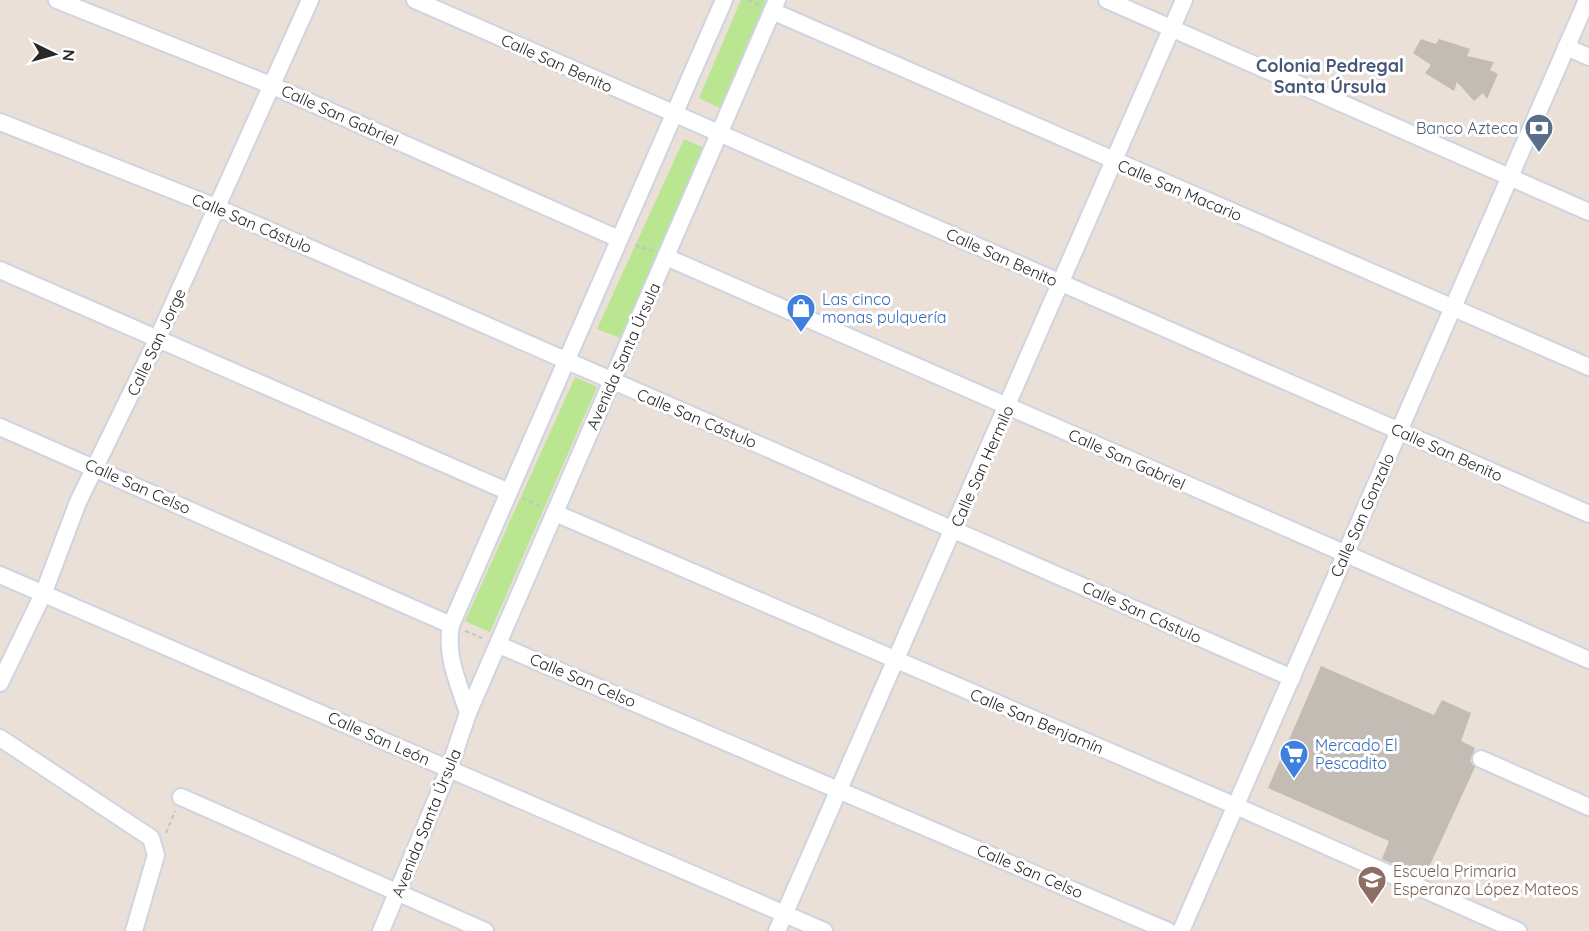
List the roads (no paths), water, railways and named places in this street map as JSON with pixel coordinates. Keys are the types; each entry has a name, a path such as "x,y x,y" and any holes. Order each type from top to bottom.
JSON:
{"street":[{"name":"Calle San Gabriel","path":"57,0 273,86 619,239"},
{"name":"Calle San Jorge","path":"0,683 44,592 78,502 157,340 310,0"},
{"name":"Calle San Benito","path":"415,0 1589,514"},
{"path":"468,713 451,660 448,640 452,626 724,0"},
{"path":"1107,0 1589,212"},
{"name":"Calle San Hermilo","path":"777,931 838,789 955,530 1112,161 1184,0"},
{"name":"Calle San Gonzalo","path":"1181,931 1587,0"},
{"name":"Avenida Santa Úrsula","path":"381,931 449,769 468,713 774,5"},
{"name":"Calle San Macario","path":"774,5 1112,161 1589,367"},
{"path":"1566,47 1589,57"},
{"name":"Calle San Cástulo","path":"0,122 218,208 1292,678"},
{"name":"Calle San Gabriel","path":"666,256 1589,660"},
{"path":"0,270 509,492"},
{"name":"Calle San Celso","path":"0,427 96,467 452,626"},
{"name":"Calle San Benjamín","path":"555,513 1236,806 1518,931"},
{"name":"Calle San León","path":"0,575 44,592 824,931"},
{"name":"Calle San Celso","path":"499,645 1168,931"},
{"path":"0,738 145,833 155,845 156,855 134,931"},
{"path":"1481,759 1589,807"},
{"path":"181,797 485,931"}],"place":[{"name":"Banco Azteca","path":"1539,154"},
{"name":"Las cinco monas pulquería","path":"801,334"},
{"name":"Mercado El Pescadito","path":"1294,780"},
{"name":"Escuela Primaria Esperanza López Mateos","path":"1372,906"}],"district":[{"name":"Colonia Pedregal Santa Úrsula","path":"1330,76"}]}
